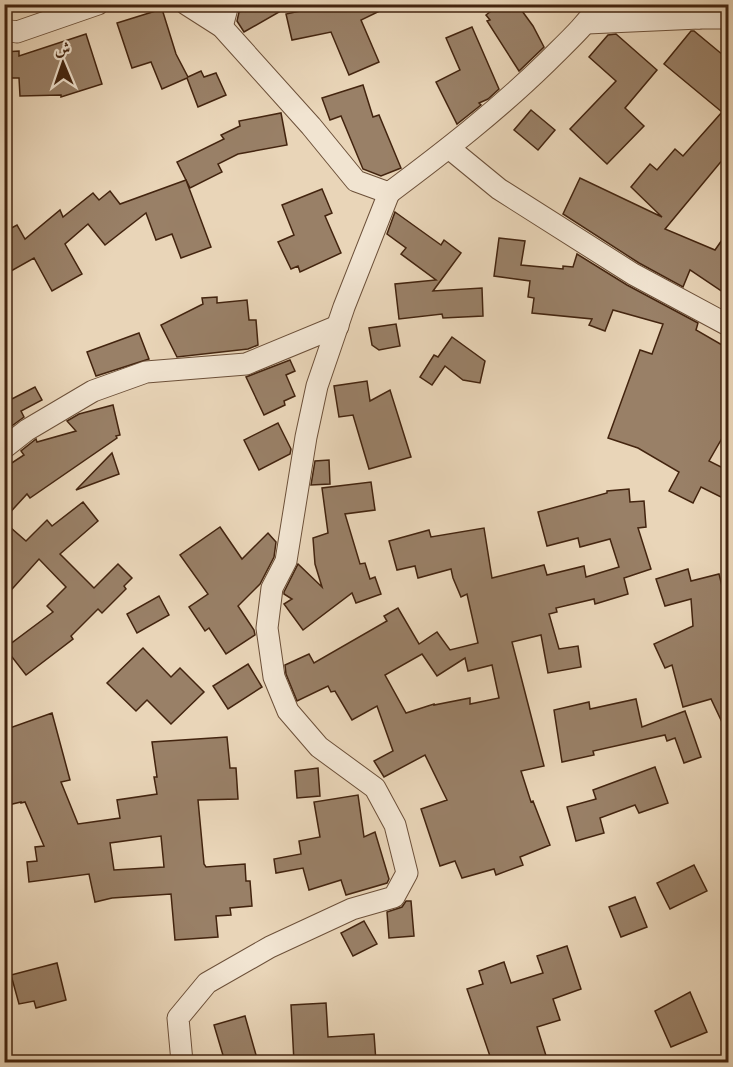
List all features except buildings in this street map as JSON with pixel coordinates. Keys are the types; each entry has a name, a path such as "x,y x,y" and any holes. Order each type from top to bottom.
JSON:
{"street":[{"path":"4,30 17,32 98,4"},
{"path":"186,4 222,27 311,126 356,181 389,193"},
{"path":"222,27 228,4"},
{"path":"182,1062 178,1018 207,983 270,947 352,909 394,897 407,873 395,825 375,788 319,747 288,711 274,677 267,628 272,588 286,561 306,437 317,386 389,193 449,148 522,87 587,23 600,4"},
{"path":"587,23 693,11 729,18"},
{"path":"449,148 499,189 633,274 729,325"},
{"path":"4,448 27,430 93,392 146,372 246,364 338,326"}]}
